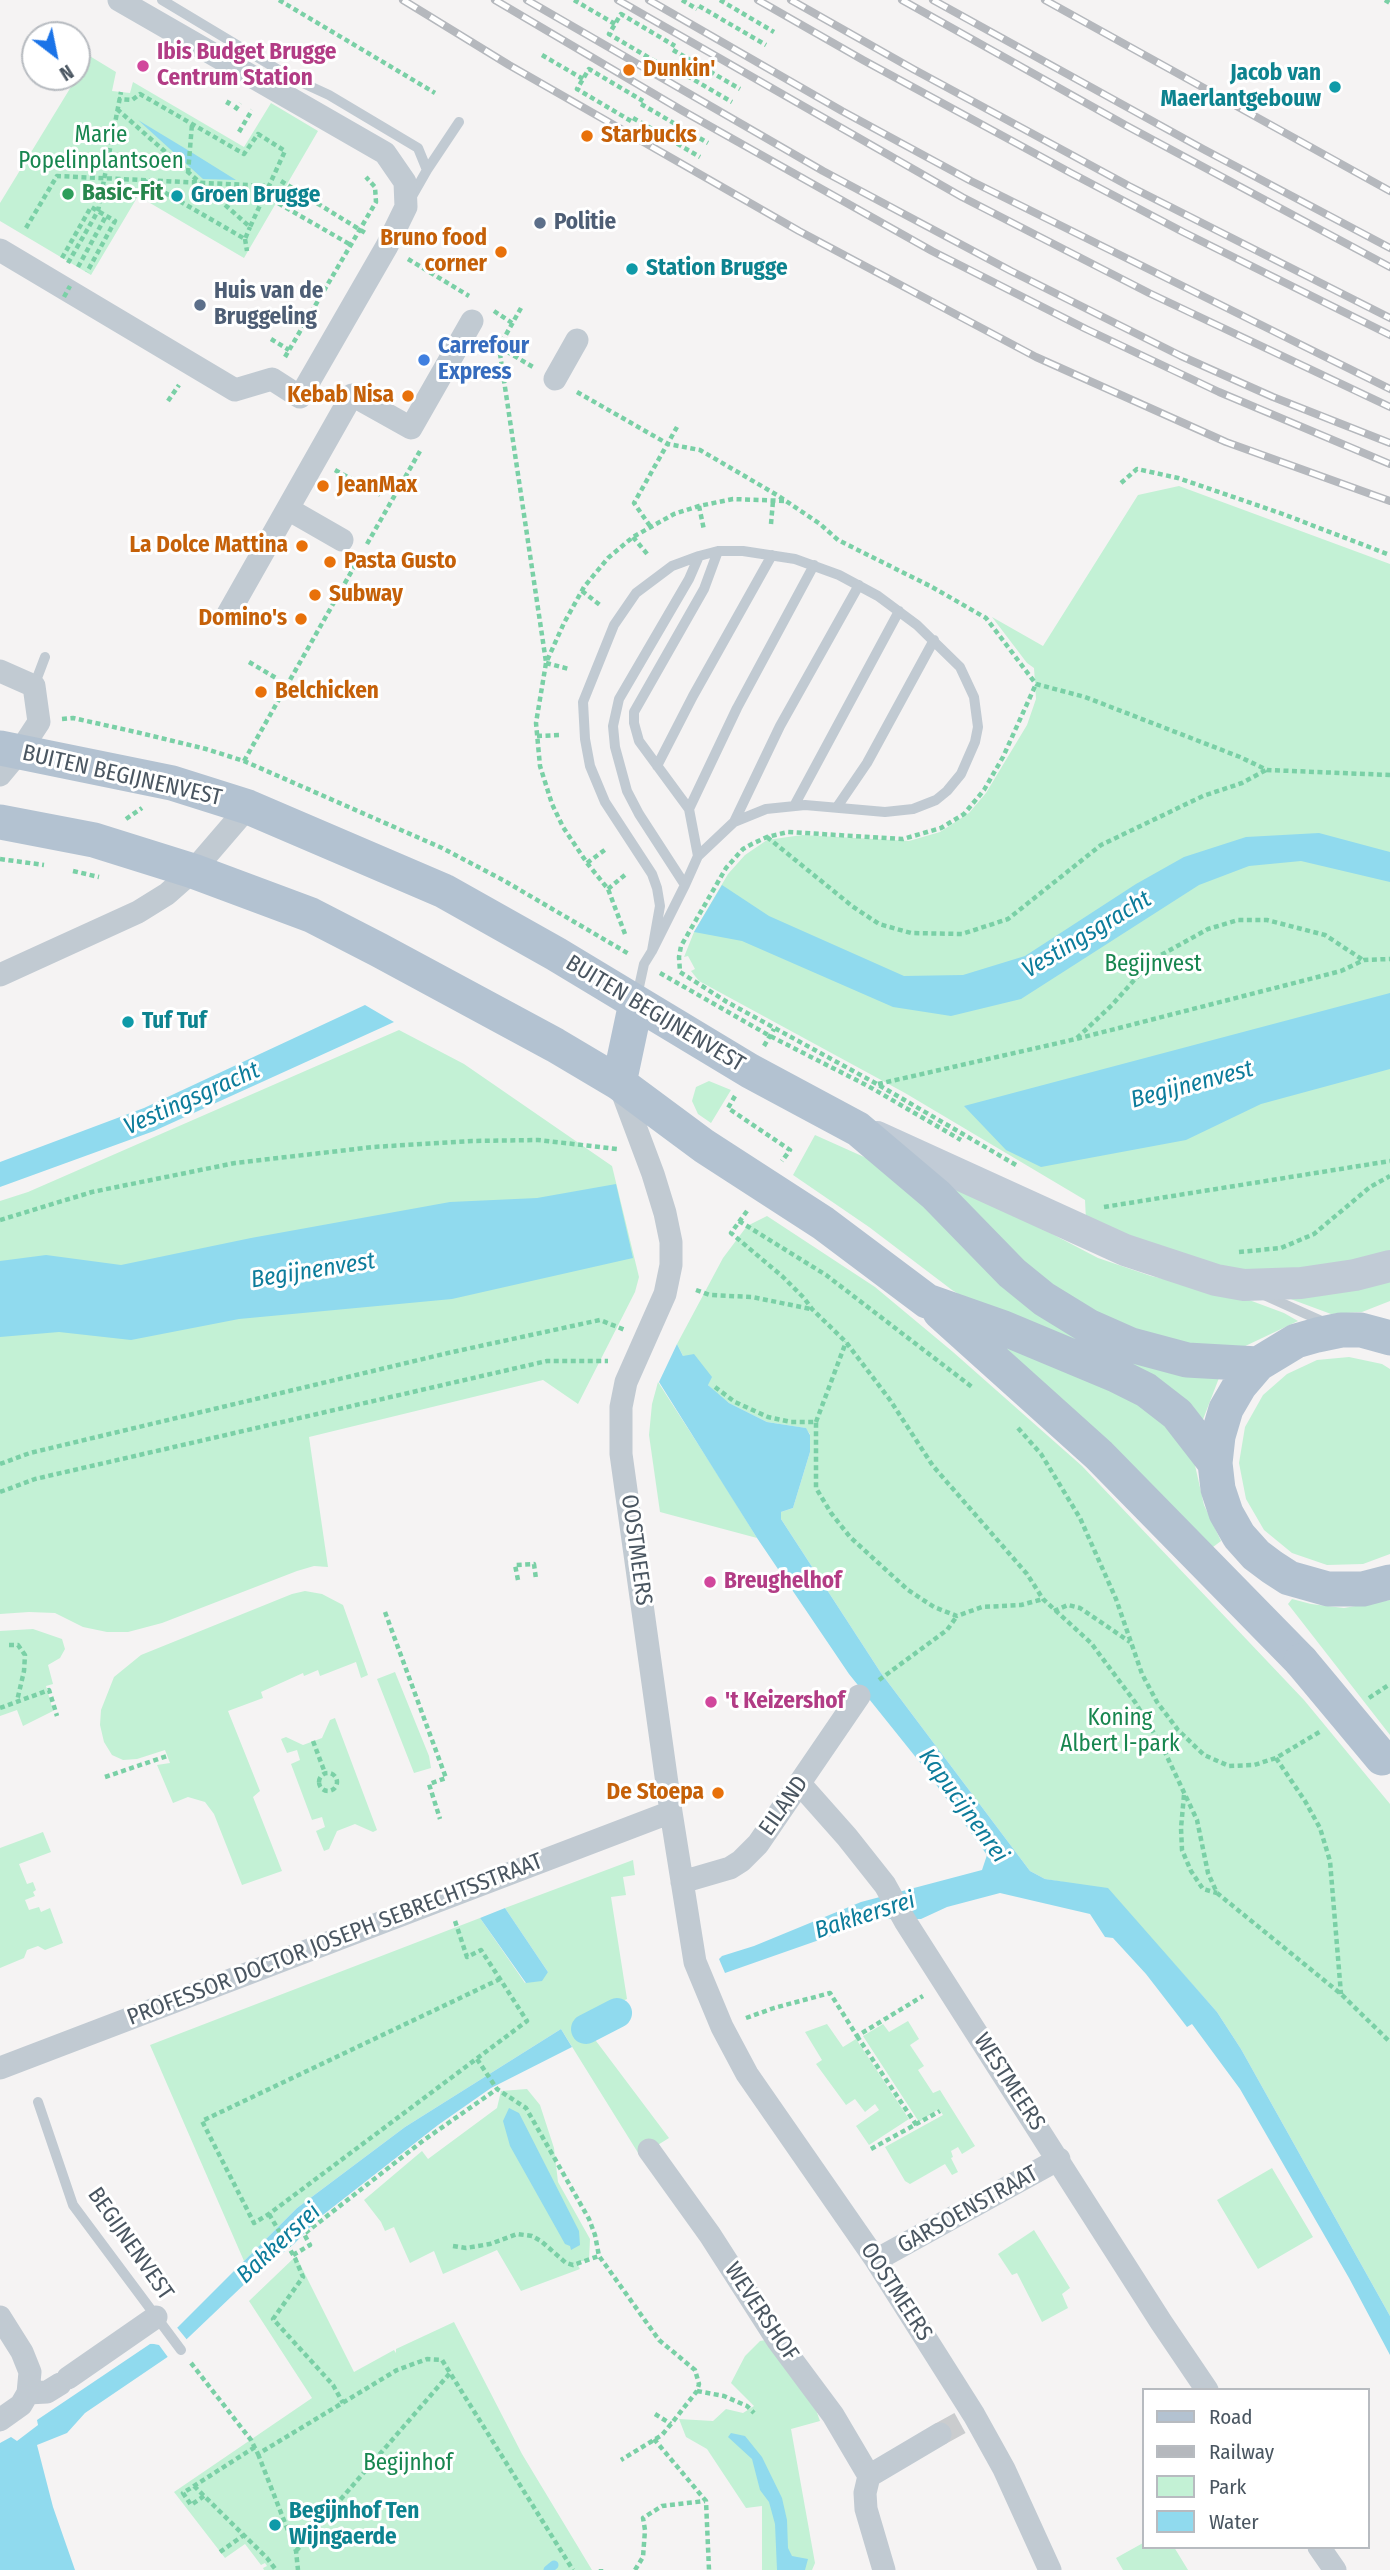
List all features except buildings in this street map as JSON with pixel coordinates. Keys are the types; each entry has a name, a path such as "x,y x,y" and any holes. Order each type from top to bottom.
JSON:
{"main road":[{"name":"BUITEN BEGIJNENVEST","path":"7,758 172,783 248,807 444,891 556,954 750,1072 858,1129 936,1195 1012,1273 1044,1298 1088,1326 1131,1345 1187,1360 1258,1364"},
{"path":"0,822 94,841 193,871 311,915 548,1041 619,1083 704,1146 823,1223 927,1301 1099,1455 1301,1661 1386,1763"},
{"path":"619,1083 636,1003"},
{"path":"858,1129 1125,1250 1216,1280 1244,1285 1301,1283 1355,1275 1390,1266"},
{"path":"927,1301 1002,1327 1146,1390 1177,1414 1215,1463"},
{"path":"1370,1328 1296,1341 1258,1364 1240,1385 1226,1409 1218,1436 1215,1463 1218,1489 1226,1513 1239,1535 1256,1555 1289,1578 1328,1589 1363,1589 1390,1582"},
{"path":"1256,1555 1301,1661"}],"street":[{"path":"0,250 235,390 272,379 300,397 387,246 406,207 405,182 385,153 119,0"},
{"path":"228,614 288,509 326,425 352,395 411,428 478,309"},
{"path":"555,379 577,340"},
{"path":"288,509 342,540"},
{"path":"0,671 34,686 39,722 7,758"},
{"path":"0,975 138,912 167,894 193,871 248,807"},
{"name":"OOSTMEERS","path":"619,1083 665,1213 671,1253 665,1294 626,1382 621,1407 621,1454 671,1812 695,1962 722,2027 747,2074 876,2260 958,2424 1004,2469 1050,2570"},
{"name":"EILAND","path":"682,1882 730,1868 758,1844 859,1696"},
{"name":"WESTMEERS","path":"800,1784 867,1860 890,1894 1206,2388"},
{"name":"PROFESSOR DOCTOR JOSEPH SEBRECHTSSTRAAT","path":"0,2068 671,1812"},
{"name":"WEVERSHOF","path":"649,2150 710,2235 778,2341 833,2415 869,2476"},
{"name":"GARSOENSTRAAT","path":"876,2260 1059,2160"},
{"path":"0,2317 23,2353 30,2372 28,2393 21,2405 0,2420"},
{"path":"28,2393 47,2392 161,2323"},
{"path":"884,2570 866,2509 865,2493 869,2476 958,2424"},
{"path":"1320,2549 1335,2570"}],"lane":[{"path":"162,0 292,78 328,94 418,148 427,170"},
{"path":"406,207 459,122"},
{"path":"698,856 688,809 639,741 634,723 635,712 704,589 718,551"},
{"path":"652,951 660,905 657,888 652,874 605,802 595,778 585,739 583,702 614,625 636,593 673,566 699,556 718,551 772,555 814,565 859,585 899,611 934,640 960,667 974,697 978,727 975,742 961,774 936,800 913,809 886,812 837,807 794,806 766,809 734,822"},
{"path":"657,766 772,555"},
{"path":"685,885 627,791 615,747 613,726 619,699 689,579 699,556"},
{"path":"688,809 737,708 814,565"},
{"path":"636,1003 644,964 698,856 734,822 780,726 859,585"},
{"path":"794,806 899,611"},
{"path":"837,807 867,763 934,640"},
{"path":"34,686 45,657"},
{"path":"1244,1285 1370,1328"},
{"name":"BEGIJNENVEST","path":"38,2102 73,2205 181,2350"}],"path":[{"path":"279,0 435,93"},
{"path":"682,0 766,45"},
{"path":"720,0 774,32"},
{"path":"1385,0 1390,4"},
{"path":"575,1 615,24"},
{"path":"732,102 609,34 621,14 740,89"},
{"path":"542,55 583,79"},
{"path":"700,156 577,89 589,69 708,144"},
{"path":"66,265 98,211 121,92"},
{"path":"118,99 132,100 139,94 244,154 258,134 285,151 245,239 247,251"},
{"path":"227,105 231,98"},
{"path":"235,110 240,103"},
{"path":"116,108 250,227"},
{"path":"239,132 252,110"},
{"path":"188,173 191,124"},
{"path":"26,229 57,176 269,186"},
{"path":"272,379 376,202 375,187 366,177"},
{"path":"143,180 245,239"},
{"path":"282,181 387,246 478,309 502,316 512,323"},
{"path":"271,199 351,245"},
{"path":"60,262 91,207 115,221 85,276"},
{"path":"76,271 106,216"},
{"path":"64,296 70,286"},
{"path":"522,308 499,347 546,663"},
{"path":"496,322 502,316"},
{"path":"271,339 289,350"},
{"path":"499,347 668,444 700,450 787,501 820,524 838,541 932,587 986,618 1036,684 1085,697 1267,769 1390,775"},
{"path":"650,526 634,503 677,427"},
{"path":"365,548 423,445"},
{"path":"1121,483 1136,469 1178,478 1390,555"},
{"path":"336,470 380,495"},
{"path":"625,934 608,889 573,844 552,804 540,766 537,736 539,696 546,663 582,590 608,558 633,537 674,514 699,506 733,499 787,501"},
{"path":"771,524 773,501"},
{"path":"699,506 704,530"},
{"path":"633,537 648,555"},
{"path":"244,761 359,559"},
{"path":"582,590 600,605"},
{"path":"249,663 276,678"},
{"path":"546,663 569,669"},
{"path":"537,736 561,735"},
{"path":"644,964 770,1036 868,1086 1020,1170 877,1084 727,1002 680,972 681,946 726,867 743,849 767,837 852,906 879,923 911,933 962,934 1008,919 1101,845 1203,796 1242,783 1267,769"},
{"path":"587,863 606,849"},
{"path":"0,859 49,866"},
{"path":"61,868 101,878"},
{"path":"608,889 626,874"},
{"path":"1076,1039 1153,960 1208,929 1238,920 1267,920 1325,935 1364,960"},
{"path":"868,1086 1076,1039 1341,971 1364,960 1390,959"},
{"path":"728,1108 737,1093"},
{"path":"0,1220 92,1192 234,1163 373,1147 538,1140 617,1149"},
{"path":"1092,1209 1390,1161"},
{"path":"1235,1251 1281,1248 1314,1234 1370,1187 1390,1176"},
{"path":"739,1221 826,1275 981,1393"},
{"path":"731,1233 783,1277 811,1309 846,1342 890,1400 933,1466 1027,1574 1043,1599 1091,1643 1135,1702 1163,1748 1197,1820 1208,1873 1217,1893"},
{"path":"696,1290 710,1295 752,1297 811,1309"},
{"path":"0,1464 30,1453 588,1322 600,1320 626,1330"},
{"path":"846,1342 816,1422 816,1488 850,1537 908,1590 934,1607 957,1616"},
{"path":"0,1492 35,1479 547,1361 610,1361 633,1366"},
{"path":"715,1387 735,1402 768,1417 791,1422 816,1422"},
{"path":"1016,1426 1041,1454 1080,1518 1116,1599 1142,1674 1157,1702 1178,1730 1204,1755 1229,1766 1254,1765 1276,1758 1315,1819 1330,1861 1341,1994"},
{"path":"518,1580 515,1564 534,1564 536,1579"},
{"path":"894,1668 947,1630 957,1616 982,1608 1021,1605 1043,1599"},
{"path":"1054,1611 1068,1605 1080,1608 1131,1643"},
{"path":"385,1612 446,1778 429,1784 440,1819"},
{"path":"9,1645 18,1645 25,1655 17,1702"},
{"path":"0,1708 49,1690 57,1716"},
{"path":"313,1741 325,1773"},
{"path":"105,1777 167,1756"},
{"path":"325,1773 331,1773 337,1779 336,1787 331,1790 320,1786 319,1780 325,1773"},
{"path":"1184,1793 1182,1850 1203,1889 1217,1893 1341,1994 1390,2042"},
{"path":"447,1898 467,1957 481,1950 500,1979 527,2021 254,2223 202,2120 500,1979"},
{"path":"857,2036 945,1983"},
{"path":"722,2027 774,2008 830,1993 917,2126"},
{"path":"477,2059 497,2089 526,2108 589,2219 599,2256 659,2340 695,2370 699,2384 697,2391 662,2435 621,2460"},
{"path":"292,2253 310,2245 304,2234 424,2140 497,2089"},
{"path":"871,2149 940,2111"},
{"path":"269,2214 303,2277 273,2319 333,2385 343,2403"},
{"path":"453,2246 466,2248 490,2244 517,2234 532,2236 566,2263 573,2265 599,2256"},
{"path":"181,2350 255,2447 296,2550 298,2570"},
{"path":"258,2454 397,2370 426,2359 442,2360 573,2570"},
{"path":"296,2550 450,2373"},
{"path":"697,2391 724,2396 747,2406 754,2413"},
{"path":"655,2414 671,2424"},
{"path":"654,2439 706,2501 709,2570"},
{"path":"204,2496 191,2505 183,2493 255,2447"},
{"path":"194,2486 276,2570"},
{"path":"635,2570 643,2557 643,2518 662,2506 706,2501"},
{"path":"220,2552 244,2535"}],"green space":[{"name":"Marie Popelinplantsoen","path":"91,57 116,72 112,91 130,93 133,82 244,147 271,103 318,131 244,258 138,196 91,275 0,221 0,203 68,91 91,91"},
{"name":"Begijnvest","path":"1179,486 1390,564 1390,1256 1379,1260 1238,1274 1086,1220 1085,1200 905,1093 699,981 691,971 695,969 688,956 684,957 694,932 728,874 745,855 767,840 802,835 909,841 940,832 969,813 986,793 1027,725 1036,699 1034,668 1027,663 992,617 1043,646 1138,495"},
{"path":"399,1030 464,1064 612,1166 639,1277 635,1292 578,1404 543,1380 309,1437 328,1567 314,1566 297,1571 162,1623 128,1632 107,1632 83,1627 55,1613 0,1614 0,1201 28,1192"},
{"path":"709,1081 731,1090 711,1123 698,1114 692,1101 696,1087"},
{"path":"815,1135 882,1165 990,1267 1219,1378 1202,1422 971,1302 793,1175"},
{"path":"953,1182 1098,1258 1151,1276 1241,1297 1298,1321 1239,1349 1175,1349 1067,1304 942,1183"},
{"name":"Koning Albert I-park","path":"767,1216 875,1287 1082,1466 1304,1700 1390,1804 1390,2316 1241,2049 1217,2012 1166,1955 1074,1884 1045,1879 1030,1871 881,1673 781,1519 781,1512 793,1508 810,1452 810,1434 805,1428 767,1422 729,1403 717,1395 683,1356 677,1344 723,1258 747,1226"},
{"path":"1390,1275 1390,1301 1362,1312 1331,1314 1277,1294"},
{"path":"990,1336 1143,1400 1194,1461 1204,1505 1221,1541 1209,1550"},
{"path":"1349,1357 1382,1364 1390,1369 1390,1554 1363,1564 1327,1565 1292,1553 1264,1530 1246,1499 1239,1463 1245,1427 1263,1395 1287,1374 1317,1360"},
{"path":"658,1382 757,1538 660,1512 649,1435 652,1404"},
{"path":"305,1591 322,1594 343,1605 368,1675 361,1678 356,1662 320,1676 318,1670 304,1676 303,1673 261,1692 263,1698 228,1711 260,1791 253,1797 282,1871 242,1885 214,1814 205,1802 188,1797 173,1803 157,1765 170,1763 165,1750 137,1759 123,1760 112,1755 104,1742 100,1725 101,1710 114,1677 141,1655"},
{"path":"1292,1599 1344,1608 1390,1600 1390,1735 1288,1604"},
{"path":"33,1629 62,1639 65,1649 60,1658 48,1665 53,1684 46,1686 53,1711 23,1726 17,1710 0,1716 0,1631"},
{"path":"395,1672 429,1756 431,1768 414,1773 377,1679"},
{"path":"335,1718 377,1830 373,1832 355,1824 337,1831 329,1849 324,1851 316,1831 325,1827 322,1817 312,1820 291,1764 300,1760 297,1750 287,1753 281,1739 286,1737 303,1745 322,1738 330,1720"},
{"path":"43,1832 51,1852 19,1864 27,1884 33,1882 36,1890 33,1892 35,1896 25,1900 29,1910 39,1907 41,1912 50,1908 63,1943 45,1950 38,1946 27,1950 24,1958 0,1968 0,1848"},
{"path":"633,1860 635,1875 623,1877 626,1895 611,1897 627,1999 581,2021 669,2138 640,2156 561,2029 405,2127 297,2208 244,2261 150,2045 480,1918 525,1983 548,1972 505,1908"},
{"path":"908,2021 919,2039 910,2045 924,2066 918,2070 933,2093 940,2090 975,2146 962,2154 958,2147 951,2151 951,2158 958,2172 952,2175 945,2164 910,2184 905,2181 885,2147 943,2115 939,2109 919,2122 863,2036 883,2024 889,2032"},
{"path":"827,2024 843,2047 856,2039 909,2119 869,2145 856,2126 879,2110 875,2104 865,2112 855,2099 846,2105 816,2064 822,2060 805,2032"},
{"path":"527,2089 540,2105 554,2148 558,2182 590,2239 589,2260 576,2262 580,2269 521,2291 497,2250 443,2274 434,2251 410,2263 394,2227 385,2231 364,2200 422,2151 428,2159 497,2108 501,2091"},
{"path":"1272,2168 1313,2237 1258,2269 1217,2200"},
{"path":"1034,2230 1070,2288 1062,2294 1068,2308 1042,2322 1017,2273 1012,2275 998,2254"},
{"name":"Begijnhof","path":"296,2256 354,2372 454,2322 522,2454 592,2570 264,2570 267,2566 265,2563 261,2565 245,2544 225,2558 174,2492 312,2398 249,2301"},
{"path":"772,2339 815,2407 820,2421 791,2429 815,2563 812,2570 762,2570 762,2506 746,2508 707,2449 686,2437 679,2419 713,2421 726,2409 743,2413 754,2406 731,2383 745,2356 760,2341"},
{"path":"1142,2544 1142,2549 1175,2549 1188,2570 1123,2570 1116,2558"}],"water":[{"path":"138,120 191,152 236,180 203,179"},
{"name":"Vestingsgracht","path":"1319,833 1390,852 1390,882 1301,861 1249,866 1199,885 1021,999 951,1016 893,1007 742,941 694,932 722,885 769,916 904,976 963,975 1025,956 1136,884 1184,857 1246,837"},
{"name":"Begijnenvest","path":"1390,993 1390,1069 1261,1104 1186,1140 1041,1167 1006,1150 964,1106"},
{"name":"Vestingsgracht","path":"365,1005 394,1022 154,1131 0,1187 0,1162 144,1108"},
{"name":"Begijnenvest","path":"616,1184 633,1258 452,1299 239,1319 131,1340 59,1332 0,1337 0,1261 46,1255 121,1265 450,1202 537,1198"},
{"name":"Kapucijnenrei","path":"677,1344 683,1356 694,1354 712,1377 708,1385 729,1403 767,1422 806,1428 810,1435 810,1452 793,1508 781,1512 781,1519 881,1673 1030,1871 1045,1879 1108,1888 1217,2012 1241,2049 1390,2316 1390,2355 1349,2278 1240,2089 1192,2024 1187,2027 1146,1974 1113,1938 1105,1937 1090,1914 1000,1893 947,1907 921,1919 879,1919 725,1973 719,1959 722,1956 754,1946 861,1902 982,1870 987,1855 922,1765 849,1674 757,1538 659,1382"},
{"path":"505,1908 548,1972 542,1981 526,1983 480,1918"},
{"path":"561,2029 572,2047 491,2088 438,2125 319,2218 294,2244 253,2276 169,2356 85,2413 67,2433 37,2445 53,2507 75,2570 0,2570 0,2443 11,2437 17,2441 38,2425 37,2420 150,2344 158,2343 178,2327 297,2208 405,2127"},
{"path":"509,2108 519,2113 579,2231 580,2245 571,2250 570,2246 565,2244 510,2146 503,2121"},
{"path":"731,2433 745,2436 762,2457 782,2498 787,2520 788,2548 792,2556 808,2559 805,2570 777,2570 775,2524 769,2502 760,2490 752,2459 728,2437"}],"pier":[{"path":"175,2325 188,2341 170,2360 159,2345 149,2343"}],"waterway":[{"name":"Bakkersrei","path":"586,2029 617,2013"},
{"path":"548,2570 554,2565"}],"tunnel":[{"path":"940,2434 960,2423"}],"railway":[{"path":"403,0 509,65 799,231 1036,357 1226,442 1390,501"},
{"path":"495,0 683,111 932,251 1086,329 1219,392 1390,464"},
{"path":"527,0 823,171 1011,271 1181,356 1273,397 1390,443"},
{"path":"618,0 962,197 1149,293 1390,407"},
{"path":"649,0 842,111 971,181 1390,389"},
{"path":"758,0 1071,173 1390,335"},
{"path":"791,0 1129,186 1390,318"},
{"path":"902,0 1127,126 1390,267"},
{"path":"933,0 1203,149 1390,248"},
{"path":"1045,0 1390,191"}],"place":[{"name":"Ibis Budget Brugge Centrum Station","path":"143,66"},
{"name":"Dunkin'","path":"629,70"},
{"name":"Jacob van Maerlantgebouw","path":"1335,87"},
{"name":"Starbucks","path":"587,136"},
{"name":"Basic-Fit","path":"68,194"},
{"name":"Groen Brugge","path":"177,196"},
{"name":"Politie","path":"540,223"},
{"name":"Bruno food corner","path":"501,252"},
{"name":"Station Brugge","path":"632,269"},
{"name":"Huis van de Bruggeling","path":"200,305"},
{"name":"Carrefour Express","path":"424,360"},
{"name":"Kebab Nisa","path":"408,396"},
{"name":"JeanMax","path":"323,486"},
{"name":"La Dolce Mattina","path":"302,546"},
{"name":"Pasta Gusto","path":"330,562"},
{"name":"Subway","path":"315,595"},
{"name":"Domino's","path":"301,619"},
{"name":"Belchicken","path":"261,692"},
{"name":"Tuf Tuf","path":"128,1022"},
{"name":"Breughelhof","path":"710,1582"},
{"name":"'t Keizershof","path":"711,1702"},
{"name":"De Stoepa","path":"718,1793"},
{"name":"Begijnhof Ten Wijngaerde","path":"275,2525"}]}
